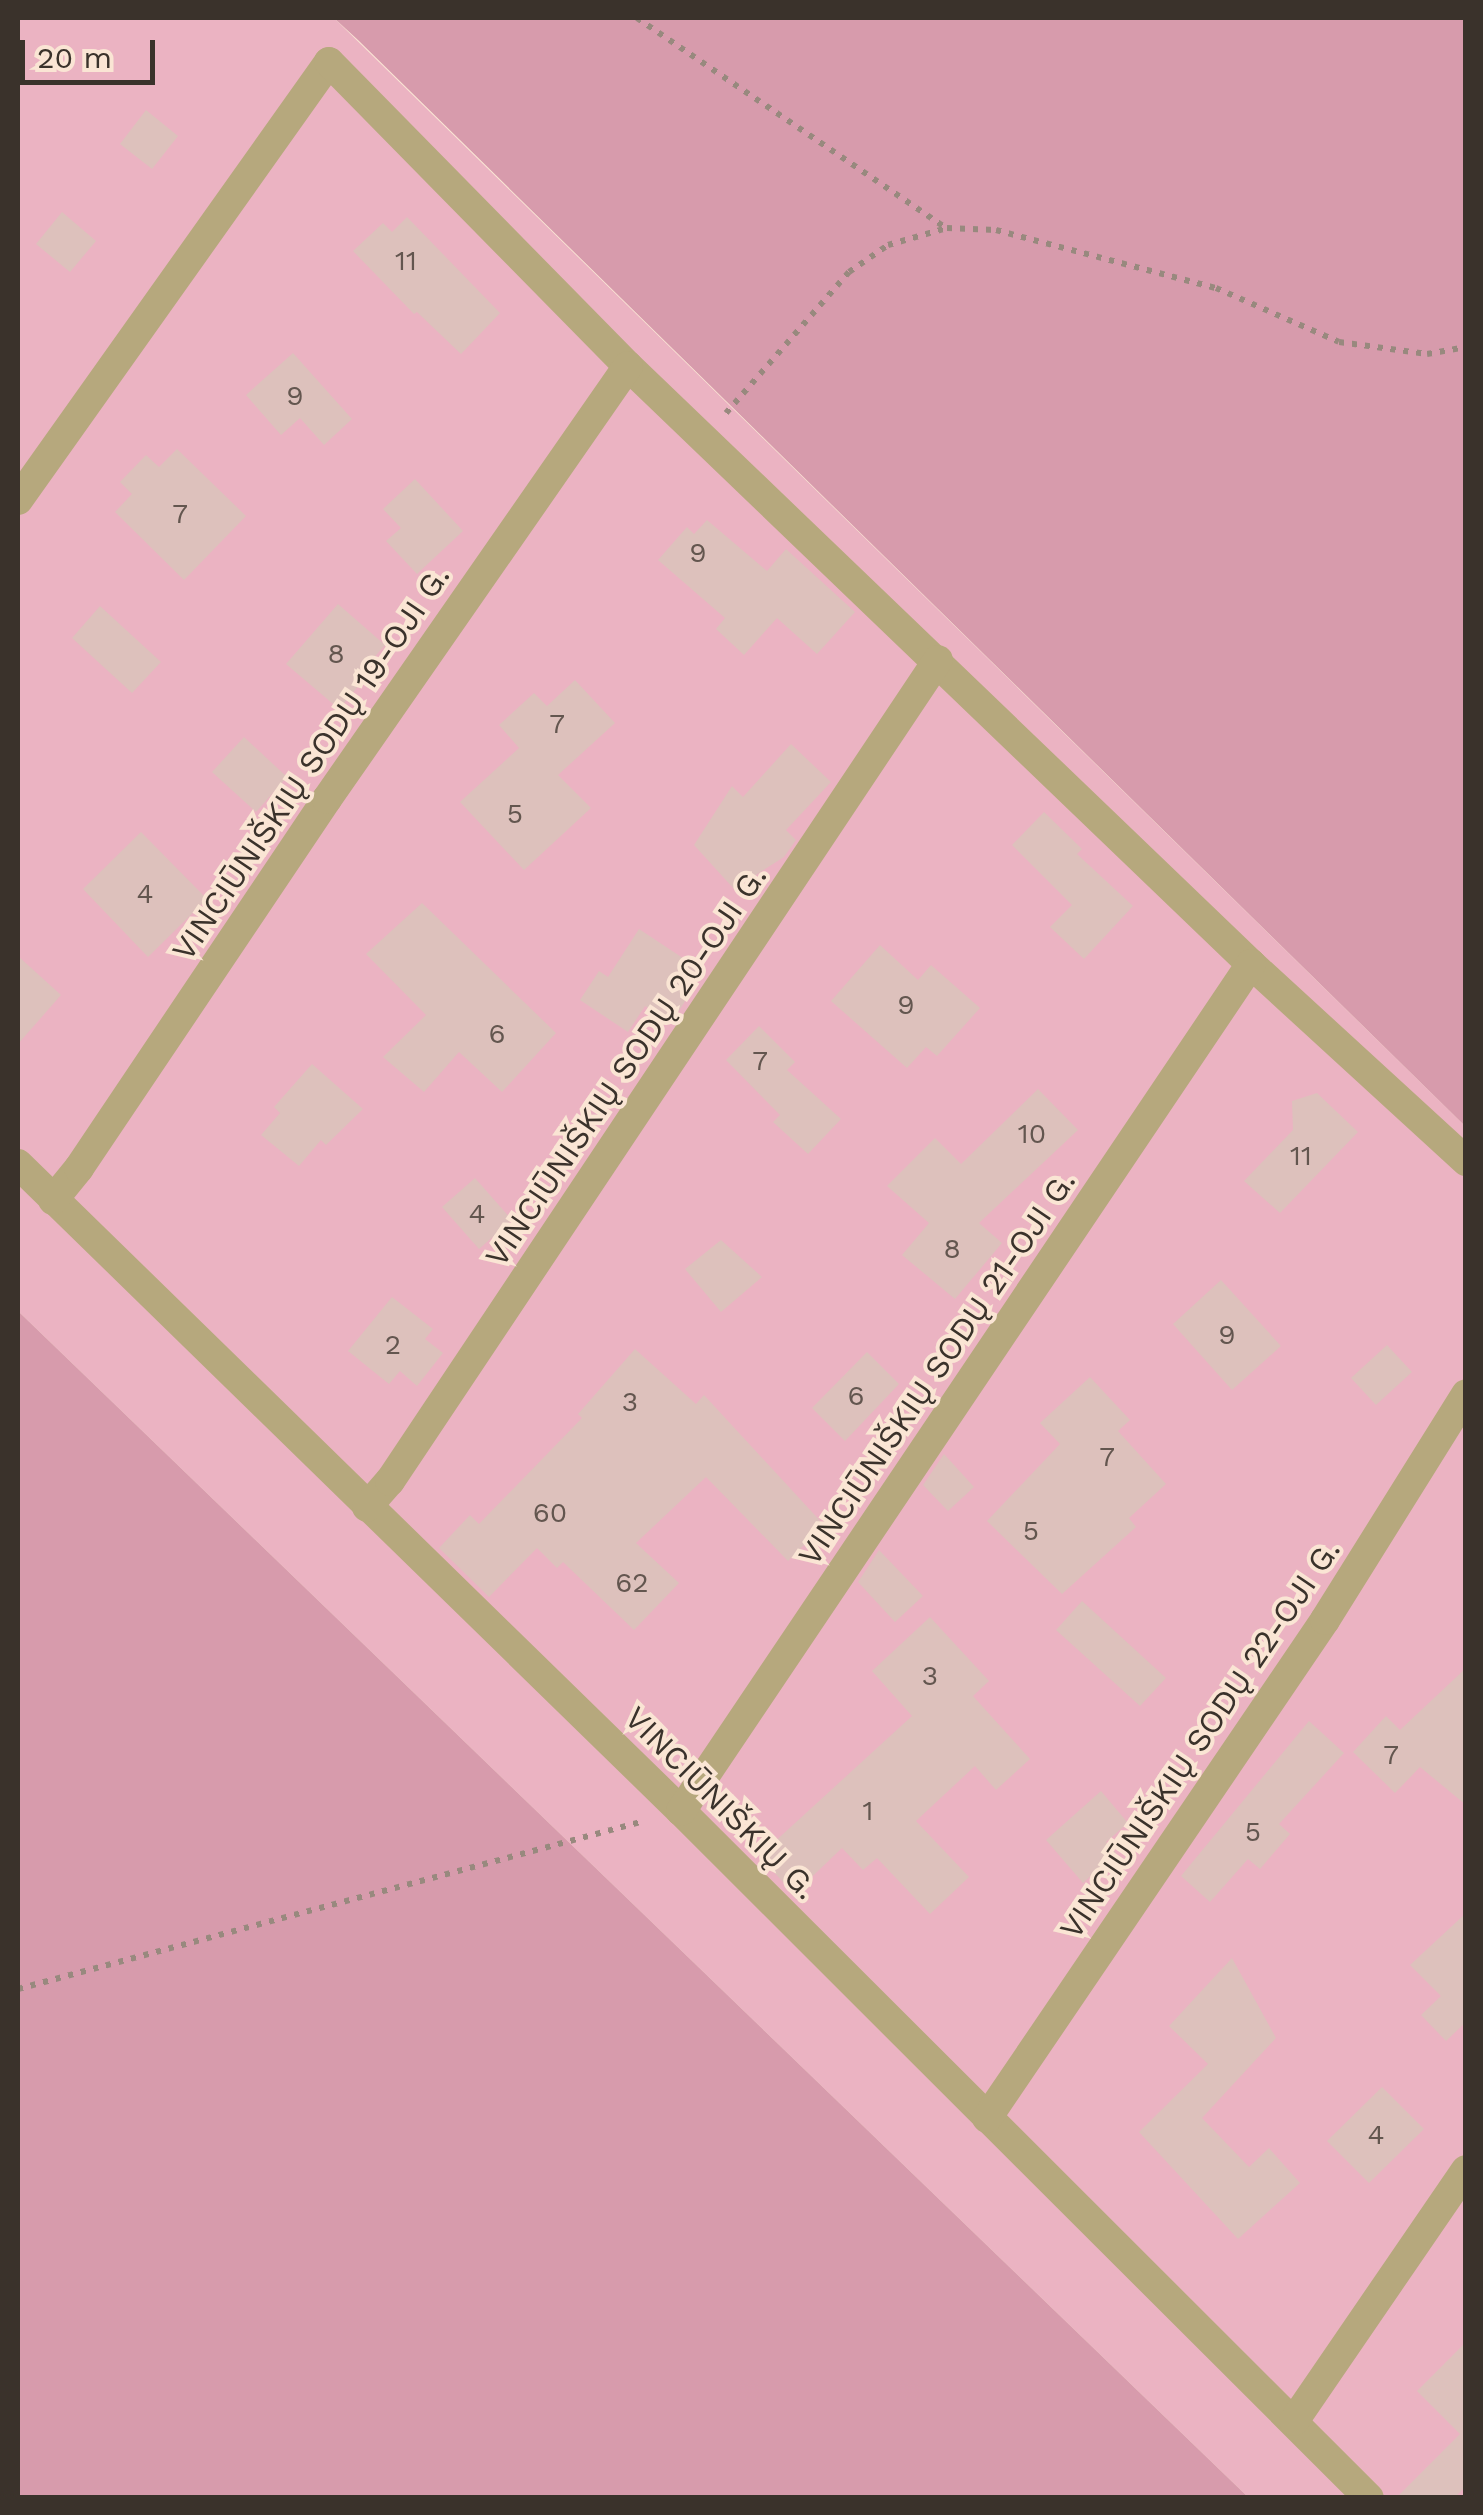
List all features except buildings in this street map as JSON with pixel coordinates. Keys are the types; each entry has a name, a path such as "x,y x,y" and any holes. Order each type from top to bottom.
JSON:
{"street":[{"path":"18,500 329,62 628,366 1251,964 1466,1162"},
{"name":"VINCIŪNIŠKIŲ SODŲ 19-OJI G.","path":"53,1200 80,1168 327,799 628,366"},
{"name":"VINCIŪNIŠKIŲ SODŲ 20-OJI G.","path":"367,1507 401,1464 938,660"},
{"name":"VINCIŪNIŠKIŲ SODŲ 21-OJI G.","path":"680,1811 1251,964"},
{"name":"VINCIŪNIŠKIŲ G.","path":"18,1164 680,1811 1369,2498"},
{"name":"VINCIŪNIŠKIŲ SODŲ 22-OJI G.","path":"987,2118 1325,1620 1466,1394"},
{"path":"1294,2421 1466,2170"}],"path":[{"path":"637,18 947,228"},
{"path":"706,437 849,272 888,245 947,228 996,230 1216,288 1339,342 1427,354 1466,347"},
{"path":"18,1989 680,1811"}],"shaded area":[{"path":"18,18 334,18 1465,1126 1465,2497 1248,2497 18,1311"},
{"path":"334,18 1465,18 1465,1126 358,40"},
{"path":"18,1311 1248,2497 18,2497"}]}
